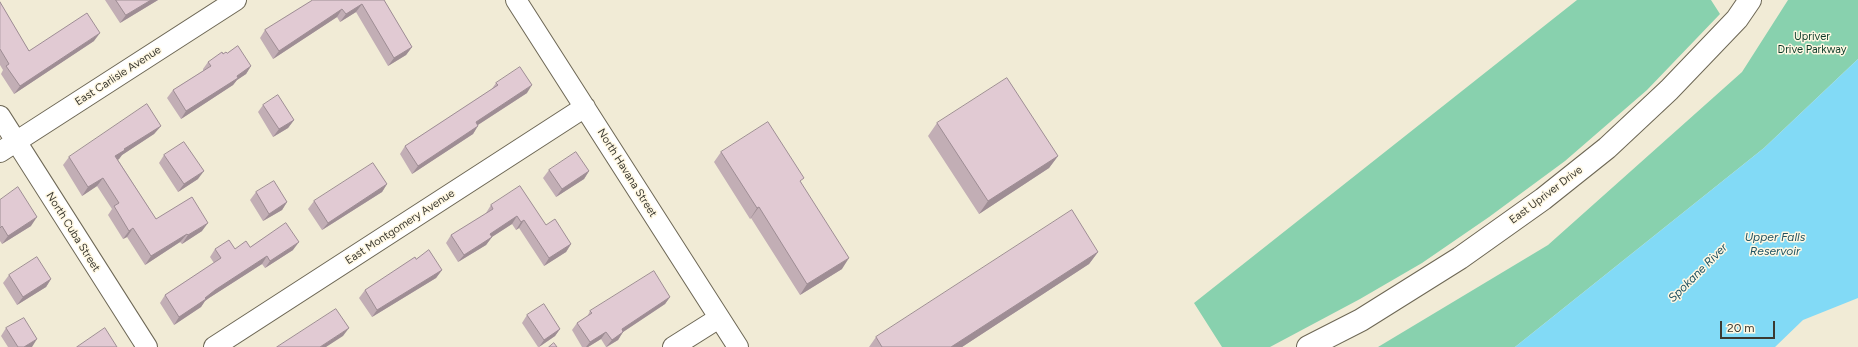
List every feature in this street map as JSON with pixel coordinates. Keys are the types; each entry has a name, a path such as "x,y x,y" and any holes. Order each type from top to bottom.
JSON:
{"street":[{"name":"East Carlisle Avenue","path":"8,147 236,0"},
{"name":"North Havana Street","path":"516,0 738,347"},
{"name":"East Upriver Drive","path":"1308,347 1361,320 1460,258 1560,185 1607,148 1669,90 1737,19 1750,0"},
{"name":"East Montgomery Avenue","path":"214,347 585,107"},
{"name":"North Cuba Street","path":"0,116 8,147 146,347"},
{"path":"673,347 719,318"}],"green space":[{"path":"1577,0 1711,0 1720,14 1647,90 1565,161 1489,217 1422,263 1360,299 1270,347 1222,347 1194,303"},
{"name":"Upriver Drive Parkway","path":"1788,0 1858,0 1858,59 1764,148 1515,347 1378,347 1548,245 1742,72"}],"water":[{"name":"Upper Falls Reservoir","path":"1858,59 1858,298 1803,320 1775,347 1515,347 1764,148"}],"building":[{"path":"116,0 151,0 126,15"},
{"path":"313,0 384,0 412,47 394,58 362,4 346,14 342,9 279,51 265,30"},
{"path":"0,2 29,51 87,13 100,33 20,86 6,66 9,64 0,49"},
{"path":"238,46 251,66 237,76 238,78 186,111 173,90 211,66 208,62 222,52 223,54 226,52 227,53"},
{"path":"520,67 532,85 476,122 478,126 418,166 405,146 498,85 496,83"},
{"path":"1007,78 1058,156 988,201 937,123"},
{"path":"278,95 294,120 279,129 263,105"},
{"path":"147,104 161,126 115,156 156,219 192,197 208,223 151,256 133,228 129,231 114,206 119,203 103,178 88,187 69,157"},
{"path":"768,122 804,178 800,181 849,258 807,284 759,207 757,208 721,152"},
{"path":"184,142 204,171 184,184 164,155"},
{"path":"576,152 589,171 562,189 549,170"},
{"path":"373,163 387,184 328,223 314,201"},
{"path":"274,181 287,202 269,214 256,192"},
{"path":"520,186 546,225 555,219 571,244 549,258 524,220 521,222 517,216 490,234 492,237 464,255 451,235 493,209 491,205"},
{"path":"18,187 37,217 8,236 2,226 0,228 0,200"},
{"path":"1072,210 1098,252 951,347 882,347 876,337"},
{"path":"286,223 299,242 270,261 267,256 215,290 205,298 206,299 179,317 165,295 221,258 215,249 229,240 235,249 246,241 250,247"},
{"path":"429,250 442,270 377,310 365,290 415,257 416,259"},
{"path":"37,257 51,279 23,297 9,275"},
{"path":"654,271 670,297 622,329 623,332 612,340 606,332 590,342 577,323 592,313 590,311"},
{"path":"544,304 560,329 544,340 527,315"},
{"path":"336,309 349,328 320,347 277,347"},
{"path":"24,318 37,339 24,347 18,347 6,328"},
{"path":"105,328 117,347 77,347"},
{"path":"554,343 557,347 549,347"}],"water label":[{"name":"Spokane River","path":"1698,273"}]}
